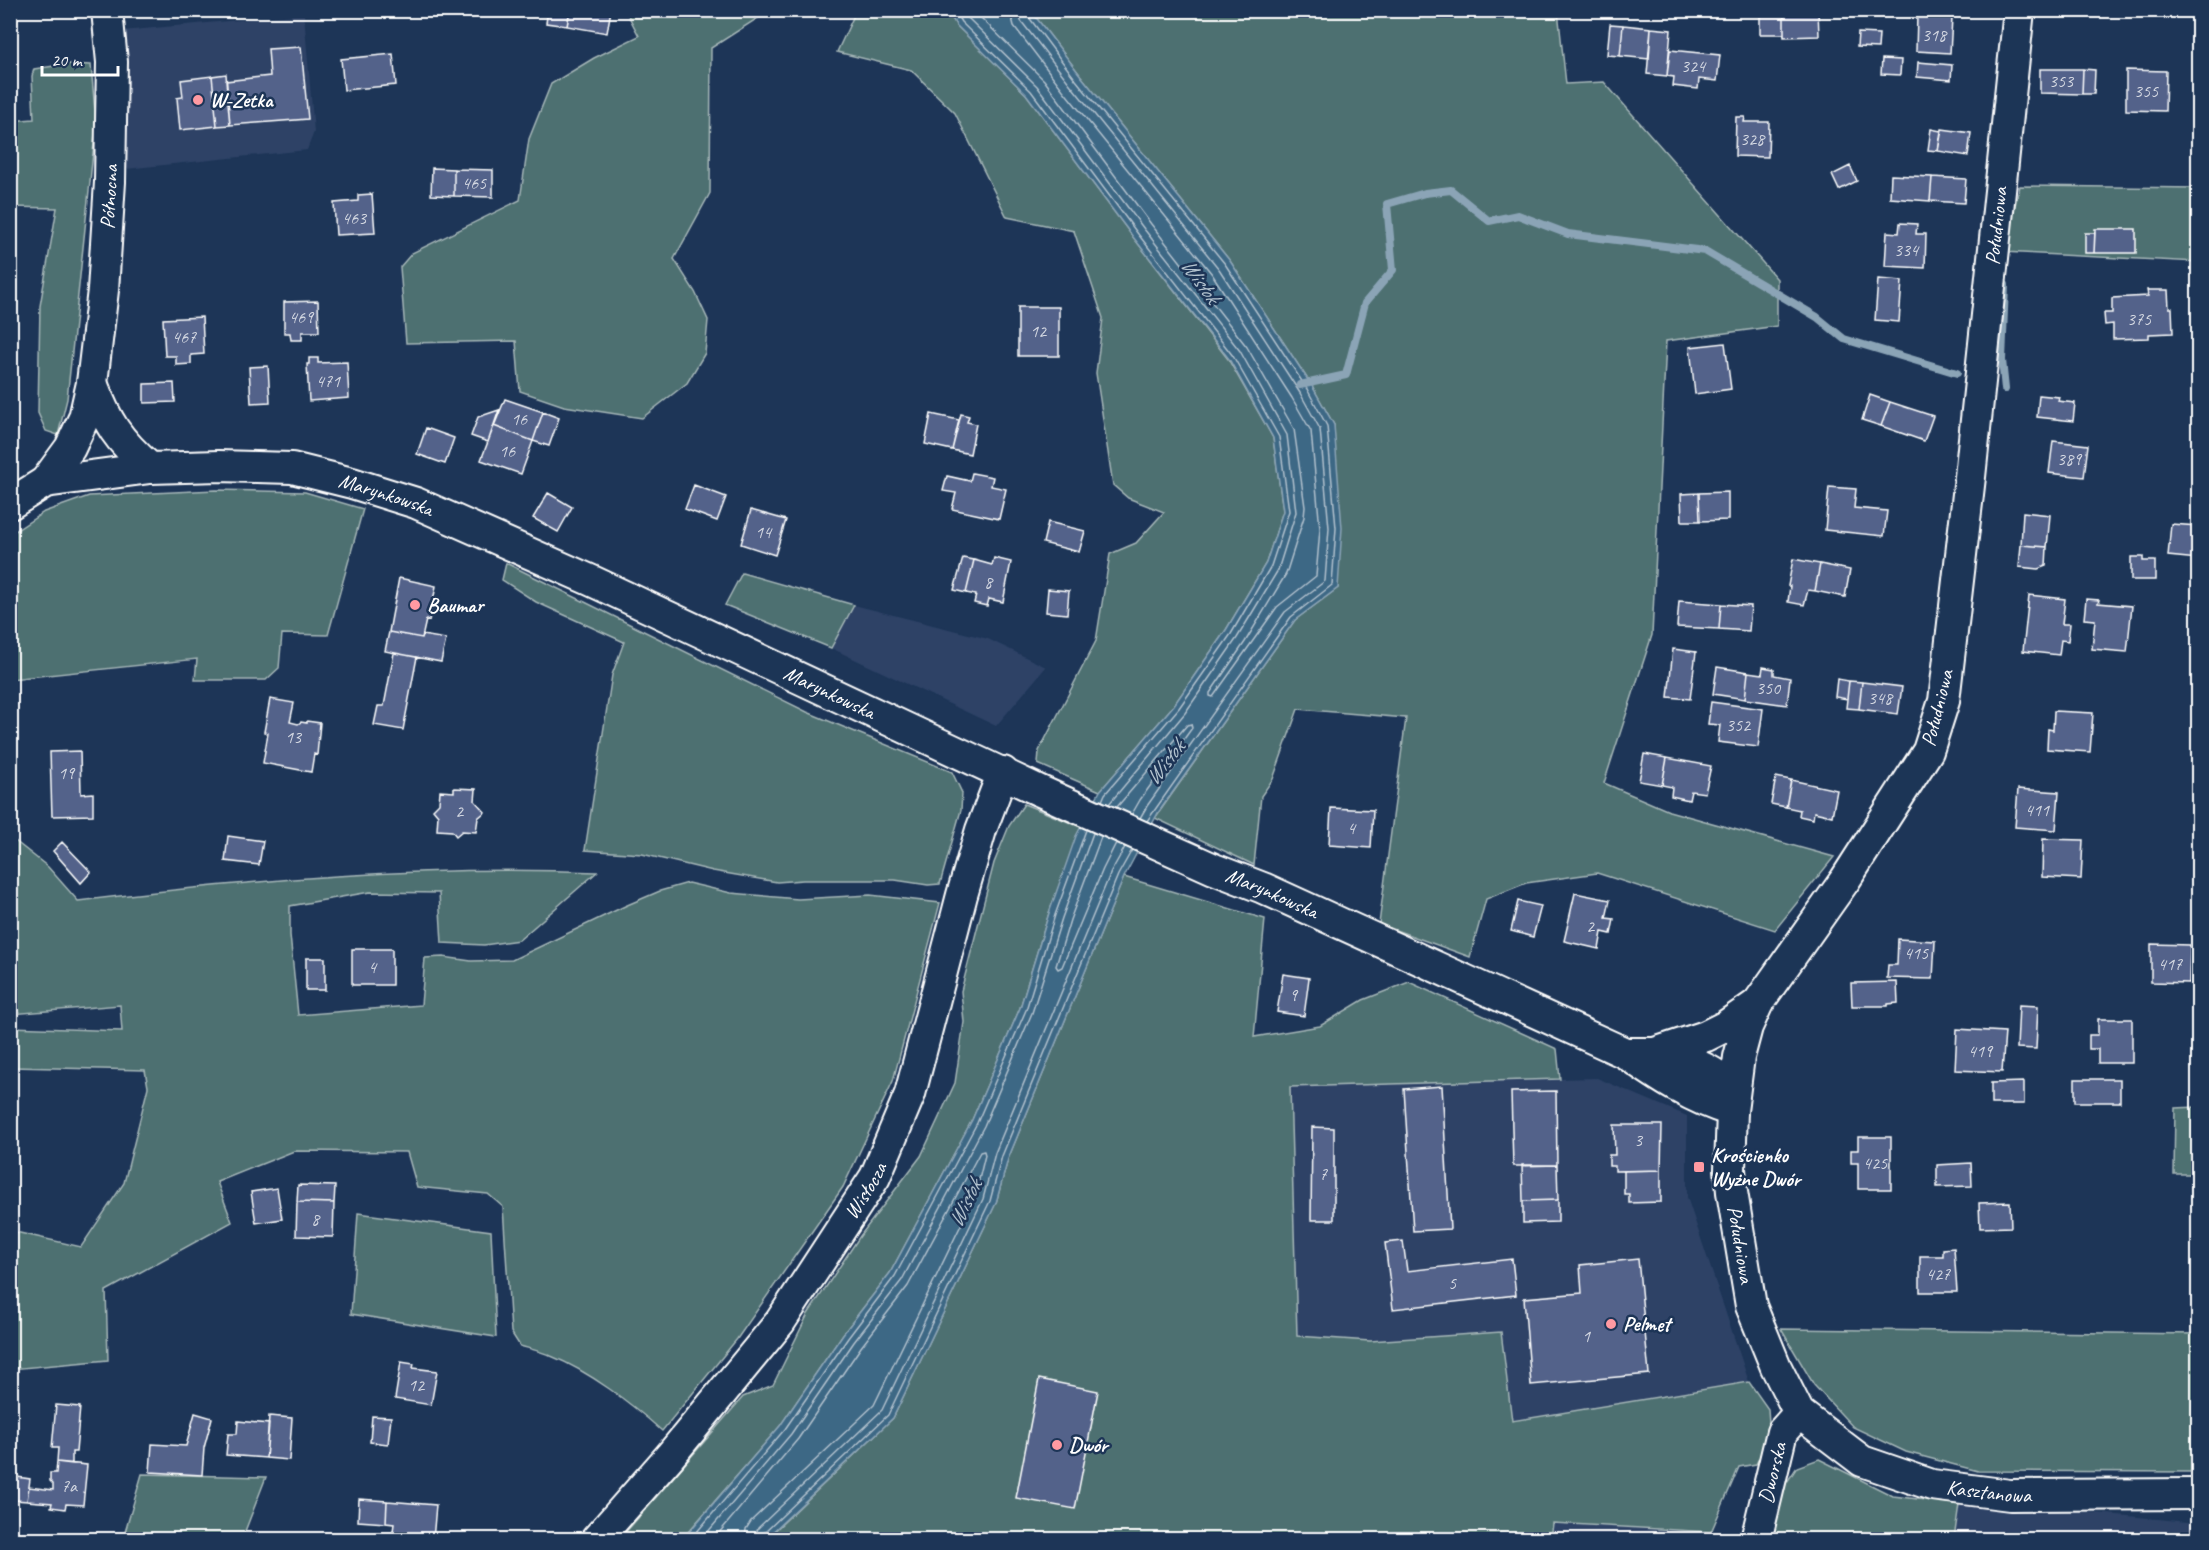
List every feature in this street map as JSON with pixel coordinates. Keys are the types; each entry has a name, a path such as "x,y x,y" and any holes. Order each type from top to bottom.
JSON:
{"street":[{"name":"Północna","path":"45,482 70,448 84,418 92,383 103,290 110,182 112,62 107,10"},
{"name":"Południowa","path":"1800,1413 1776,1367 1751,1306 1730,1169 1733,1102 1739,1057 1747,1027 1758,1003 1845,880 1928,751 1944,701 2019,10"},
{"name":"Północna","path":"92,383 110,425 132,452 150,468"},
{"name":"Marynkowska","path":"10,504 45,482 150,468 219,466 292,468 352,483 416,503 590,580 1038,790 1214,869 1263,888 1625,1053 1662,1080 1705,1102 1733,1102"},
{"name":"Wisłocza","path":"596,1539 670,1456 780,1322 875,1177 910,1094 981,830 1003,772"},
{"name":"Marynkowska","path":"1625,1053 1655,1053 1724,1027 1758,1003"},
{"path":"1655,1053 1676,1058 1717,1074 1727,1082 1733,1102"},
{"name":"Kasztanowa","path":"1800,1413 1862,1461 1932,1485 2010,1495 2199,1494"},
{"name":"Dworska","path":"1755,1539 1782,1432 1800,1413"}],"shaded area":[{"path":"304,14 314,132 307,150 126,169 122,31"},
{"path":"854,605 988,639 1046,667 996,726 831,648"},
{"path":"1597,1078 1687,1116 1687,1197 1749,1382 1512,1421 1370,1341 1297,1336 1290,1086"},
{"path":"1959,1504 2028,1506 2198,1523 2198,1539 1954,1540"},
{"path":"1553,1523 1711,1532 1743,1531 1741,1540 1551,1540"}],"green space":[{"path":"128,10 201,11 133,17 126,15"},
{"path":"626,11 769,11 711,48 710,193 674,259 695,292 708,320 705,353 687,383 642,418 564,406 520,391 516,341 406,343 400,267 412,253 520,200 529,139 551,84 594,58 639,36"},
{"path":"856,11 948,11 956,25 1026,94 1228,359 1273,438 1283,511 1266,563 1226,630 1174,705 1100,791 1038,764 1039,751 1096,641 1110,554 1136,543 1164,512 1128,498 1113,485 1096,373 1103,318 1074,231 1007,217 955,113 911,70 837,52"},
{"path":"1031,11 1558,11 1566,84 1604,82 1777,279 1777,326 1666,341 1652,635 1604,783 1669,811 1834,857 1775,930 1597,873 1526,883 1486,899 1470,957 1379,924 1406,718 1298,709 1273,779 1261,796 1254,865 1155,818 1295,620 1338,588 1334,425 1312,386 1230,261"},
{"path":"68,64 91,65 96,124 67,399 58,435 46,431 38,413 40,306 57,208 11,207 10,121 34,119 32,76 34,69"},
{"path":"2020,186 2198,188 2198,262 2003,252"},
{"path":"216,490 305,492 363,509 328,635 282,634 279,668 266,680 195,680 197,659 11,679 11,534 44,512 89,496"},
{"path":"506,563 807,712 952,772 962,793 961,810 940,884 928,885 895,880 777,882 713,871 642,854 585,850 612,675 624,642 536,602 502,580"},
{"path":"742,573 854,605 831,648 725,605"},
{"path":"1024,804 1081,827 1049,913 1020,1008 972,1120 890,1273 843,1334 780,1426 682,1539 619,1540 743,1397 773,1385 808,1314 860,1236 921,1156 955,1083 964,1022 961,991 994,863 1009,826"},
{"path":"11,841 15,841 48,867 78,901 337,876 532,870 597,872 519,940 484,945 442,943 439,893 370,892 290,906 290,935 298,1015 421,1005 425,958 443,957 471,961 512,960 625,906 660,891 688,883 731,893 798,899 870,895 940,903 893,1081 843,1187 737,1339 662,1431 624,1399 580,1370 547,1354 520,1346 511,1332 503,1207 488,1194 417,1187 407,1152 294,1151 217,1182 232,1222 106,1291 108,1360 11,1369 11,1231 81,1247 124,1183 148,1087 145,1070 11,1067 11,1027 122,1031 120,1005 11,1014"},
{"path":"1124,877 1265,919 1254,1037 1320,1026 1363,1000 1409,982 1557,1049 1560,1079 1290,1087 1297,1336 1370,1341 1501,1332 1512,1421 1749,1382 1768,1409 1770,1437 1756,1464 1739,1467 1711,1532 1553,1523 1551,1540 765,1540 893,1418 996,1203 1008,1159"},
{"path":"2198,1107 2198,1174 2174,1174 2175,1108"},
{"path":"358,1213 491,1231 496,1337 351,1314"},
{"path":"1781,1329 2198,1334 2198,1472 1978,1471 1906,1452 1853,1427 1814,1385"},
{"path":"1819,1459 1893,1496 1959,1504 1954,1539 1767,1540 1779,1494 1797,1467"},
{"path":"142,1474 266,1477 242,1539 123,1539"}],"water":[{"name":"Wisłok","path":"948,11 1031,11 1230,261 1312,386 1334,425 1342,528 1338,588 1295,620 1158,813 1124,877 1008,1159 996,1203 893,1418 765,1539 682,1540 780,1426 843,1334 890,1273 972,1120 1020,1008 1049,913 1076,836 1100,791 1174,705 1226,630 1266,563 1283,511 1273,438 1229,359 1133,237 1026,94 956,25"}],"building":[{"path":"548,10 570,10 567,26 546,23"},
{"path":"570,10 611,10 607,33 567,26"},
{"path":"1760,10 1784,10 1784,34 1760,34"},
{"path":"1784,10 1818,10 1819,36 1784,37"},
{"path":"1917,16 1952,18 1950,53 1916,51"},
{"path":"1610,24 1623,25 1620,56 1607,55"},
{"path":"1623,25 1651,28 1649,59 1620,56"},
{"path":"1651,28 1671,30 1667,76 1647,74"},
{"path":"1858,33 1879,34 1878,48 1857,47"},
{"path":"301,47 308,119 230,125 226,81 270,76 268,49"},
{"path":"1670,50 1720,55 1717,81 1699,79 1698,89 1673,86 1674,77 1667,76"},
{"path":"393,54 396,85 344,90 341,59"},
{"path":"1882,59 1901,60 1900,75 1881,74"},
{"path":"1918,62 1952,65 1951,80 1917,77"},
{"path":"2195,67 2198,67 2198,91 2194,91"},
{"path":"2040,69 2083,69 2082,94 2040,93"},
{"path":"2083,69 2095,70 2094,94 2082,94"},
{"path":"2126,70 2166,71 2165,111 2126,110"},
{"path":"226,74 230,125 217,126 212,76"},
{"path":"212,76 217,126 180,130 177,98 183,97 181,80"},
{"path":"1736,117 1745,117 1744,122 1769,122 1768,157 1735,156"},
{"path":"1931,129 1941,131 1938,151 1928,150"},
{"path":"1942,129 1971,133 1968,156 1938,151"},
{"path":"1850,166 1857,181 1839,190 1832,175"},
{"path":"432,168 454,169 454,196 431,195"},
{"path":"454,169 493,170 493,197 454,196"},
{"path":"1891,175 1932,177 1930,201 1890,198"},
{"path":"1932,177 1966,179 1964,203 1930,201"},
{"path":"372,194 375,233 336,235 334,203 358,201 358,195"},
{"path":"1900,223 1917,224 1916,234 1926,234 1925,268 1885,266 1887,232 1899,233"},
{"path":"2095,229 2136,229 2136,253 2094,253"},
{"path":"2085,233 2095,233 2094,253 2085,253"},
{"path":"1878,279 1902,281 1899,322 1875,320"},
{"path":"2147,290 2168,290 2169,308 2172,308 2173,333 2149,334 2149,338 2113,339 2113,324 2105,325 2104,313 2112,313 2112,298 2148,296"},
{"path":"318,301 319,332 302,332 302,340 291,340 290,333 284,333 284,302"},
{"path":"1018,307 1059,307 1059,356 1018,356"},
{"path":"202,317 204,354 191,355 191,364 176,365 176,356 165,356 163,319"},
{"path":"1725,343 1731,389 1695,394 1690,347"},
{"path":"309,358 318,358 318,363 347,362 349,398 309,401 307,364 309,364"},
{"path":"268,366 270,402 251,403 249,367"},
{"path":"174,383 175,402 144,403 144,384"},
{"path":"1870,395 1890,402 1881,426 1862,420"},
{"path":"2039,395 2059,397 2058,401 2075,403 2073,421 2037,417"},
{"path":"505,399 543,412 533,441 494,426"},
{"path":"1890,402 1933,416 1924,441 1881,426"},
{"path":"499,410 488,442 471,436 478,417"},
{"path":"543,412 559,418 549,446 533,441"},
{"path":"931,414 959,420 952,450 925,444"},
{"path":"961,414 969,416 967,422 976,424 970,454 952,450"},
{"path":"494,426 533,441 521,474 481,460"},
{"path":"426,428 454,438 445,464 417,454"},
{"path":"2053,441 2088,445 2084,477 2049,473"},
{"path":"972,473 993,477 991,486 1006,489 999,519 952,509 956,493 943,491 947,476 970,481"},
{"path":"694,485 726,497 717,521 685,509"},
{"path":"1829,487 1856,489 1854,508 1887,511 1884,536 1825,530"},
{"path":"1728,492 1728,520 1700,521 1699,493"},
{"path":"548,493 572,507 558,532 533,518"},
{"path":"1699,493 1700,521 1682,521 1681,494"},
{"path":"751,510 786,520 775,555 741,544"},
{"path":"2023,512 2050,515 2047,547 2021,545"},
{"path":"1048,522 1085,531 1079,552 1043,543"},
{"path":"2171,524 2198,526 2198,559 2168,556"},
{"path":"2021,545 2047,547 2046,566 2038,569 2019,567"},
{"path":"2131,557 2143,557 2143,561 2155,561 2155,580 2131,580"},
{"path":"963,558 974,560 966,593 954,590"},
{"path":"994,558 1011,562 1003,602 989,599 987,606 974,603 976,595 966,593 974,560 992,565"},
{"path":"1793,559 1820,564 1815,591 1808,590 1804,605 1788,602 1790,586 1788,586"},
{"path":"1820,564 1850,570 1845,597 1815,591"},
{"path":"399,578 436,586 429,621 426,620 422,638 389,632"},
{"path":"1048,589 1069,591 1067,614 1046,612"},
{"path":"2029,595 2065,599 2062,624 2070,624 2068,641 2061,640 2059,655 2023,651"},
{"path":"2086,599 2099,600 2098,603 2132,606 2127,652 2092,649 2095,620 2084,619"},
{"path":"1679,601 1721,604 1719,629 1677,627"},
{"path":"1721,604 1751,606 1749,631 1719,629"},
{"path":"389,632 422,638 423,635 446,639 441,662 385,651"},
{"path":"1673,649 1696,652 1690,699 1668,697"},
{"path":"394,653 417,657 403,730 374,725 378,706 384,706"},
{"path":"1717,667 1748,672 1745,699 1713,694"},
{"path":"1763,667 1774,669 1774,675 1790,678 1787,705 1745,699 1748,672 1762,674"},
{"path":"1837,679 1849,681 1847,699 1835,697"},
{"path":"1849,681 1862,682 1859,709 1846,708"},
{"path":"1862,682 1902,687 1898,714 1859,709"},
{"path":"270,699 294,703 290,722 320,723 317,755 314,754 311,772 263,763 268,733 264,732"},
{"path":"1711,702 1763,709 1758,747 1718,742 1720,725 1708,724"},
{"path":"2054,711 2093,713 2090,752 2047,749 2048,729 2053,730"},
{"path":"80,751 81,794 93,793 93,815 52,816 50,752"},
{"path":"1644,754 1667,758 1662,785 1639,781"},
{"path":"1667,758 1711,766 1705,793 1691,791 1689,800 1671,796 1672,787 1662,785"},
{"path":"1776,777 1791,780 1786,807 1771,804"},
{"path":"1791,780 1837,790 1832,816 1814,812 1813,819 1799,816 1800,810 1786,807"},
{"path":"454,788 476,789 475,801 485,812 478,818 476,832 462,831 456,836 452,831 437,830 438,815 433,809 439,803 440,791 454,792"},
{"path":"2018,789 2059,792 2056,830 2015,827"},
{"path":"1331,808 1373,810 1371,848 1329,845"},
{"path":"228,836 263,841 259,865 225,861"},
{"path":"2043,839 2083,840 2081,879 2042,877"},
{"path":"62,842 91,872 81,883 53,851"},
{"path":"1575,893 1610,900 1606,918 1614,919 1611,934 1602,932 1599,949 1564,941"},
{"path":"1518,901 1541,906 1533,937 1511,931"},
{"path":"1898,939 1935,941 1933,979 1887,978 1888,965 1897,965"},
{"path":"2151,944 2190,945 2189,983 2151,982"},
{"path":"352,949 392,949 392,985 352,985"},
{"path":"306,958 325,958 325,990 306,990"},
{"path":"1283,974 1309,978 1304,1016 1277,1012"},
{"path":"1897,982 1898,1003 1888,1004 1888,1006 1852,1006 1851,983"},
{"path":"2019,1005 2038,1006 2036,1049 2017,1048"},
{"path":"2098,1019 2132,1019 2132,1063 2098,1063 2098,1049 2089,1049 2089,1035 2098,1035"},
{"path":"1957,1029 2005,1032 2002,1072 1955,1070"},
{"path":"2075,1079 2120,1079 2120,1102 2075,1102"},
{"path":"2024,1082 2024,1104 1991,1104 1991,1083"},
{"path":"1442,1086 1450,1229 1413,1231 1404,1089"},
{"path":"1556,1091 1557,1165 1513,1166 1511,1092"},
{"path":"1614,1125 1662,1125 1661,1170 1615,1171 1615,1166 1609,1166 1609,1155 1615,1155"},
{"path":"1312,1127 1334,1128 1334,1220 1311,1220"},
{"path":"1858,1137 1891,1137 1891,1189 1858,1189 1858,1163 1851,1163 1851,1150 1858,1150"},
{"path":"1971,1163 1972,1186 1937,1187 1937,1165"},
{"path":"1522,1165 1557,1165 1558,1200 1523,1201"},
{"path":"1661,1170 1661,1202 1629,1203 1629,1194 1624,1194 1624,1171"},
{"path":"298,1185 335,1186 334,1203 297,1202"},
{"path":"277,1188 282,1219 256,1223 251,1192"},
{"path":"1558,1200 1558,1222 1523,1223 1523,1201"},
{"path":"297,1202 334,1203 333,1237 296,1236"},
{"path":"2010,1202 2011,1227 1980,1228 1979,1203"},
{"path":"1403,1241 1407,1271 1512,1259 1516,1295 1393,1309 1385,1243"},
{"path":"1954,1248 1957,1292 1920,1292 1920,1256 1943,1256 1943,1249"},
{"path":"1638,1259 1649,1374 1531,1385 1524,1298 1582,1293 1580,1265"},
{"path":"401,1362 414,1364 413,1368 437,1371 431,1405 395,1399"},
{"name":"Dwór","path":"1039,1379 1098,1391 1075,1509 1016,1498"},
{"path":"56,1405 80,1407 76,1452 72,1452 72,1464 57,1462 58,1448 52,1448"},
{"path":"195,1413 212,1418 204,1448 202,1475 150,1472 152,1444 186,1446"},
{"path":"269,1416 292,1418 289,1460 266,1458"},
{"path":"372,1416 391,1417 388,1444 370,1442"},
{"path":"238,1421 269,1424 266,1458 226,1455 228,1434 237,1434"},
{"path":"57,1462 87,1465 83,1505 66,1504 65,1509 51,1507 52,1503 27,1501 29,1487 53,1490 50,1473 56,1473"},
{"path":"17,1477 30,1479 27,1501 15,1500"},
{"path":"359,1499 387,1501 386,1523 358,1521"},
{"path":"387,1501 436,1505 433,1540 392,1538 394,1524 386,1523"}],"waterway":[{"path":"1300,385 1346,375 1365,303 1393,270 1387,204 1425,193 1451,190 1489,221 1518,215 1568,234 1705,251 1817,317 1844,339 1957,373"},
{"path":"2005,285 2002,360 2005,389"}],"place":[{"name":"W-Zetka","path":"198,100"},
{"name":"Baumar","path":"415,605"},
{"name":"Krościenko Wyżne Dwór","path":"1699,1167"},
{"name":"Pelmet","path":"1611,1324"},
{"name":"Dwór","path":"1057,1445"}]}
